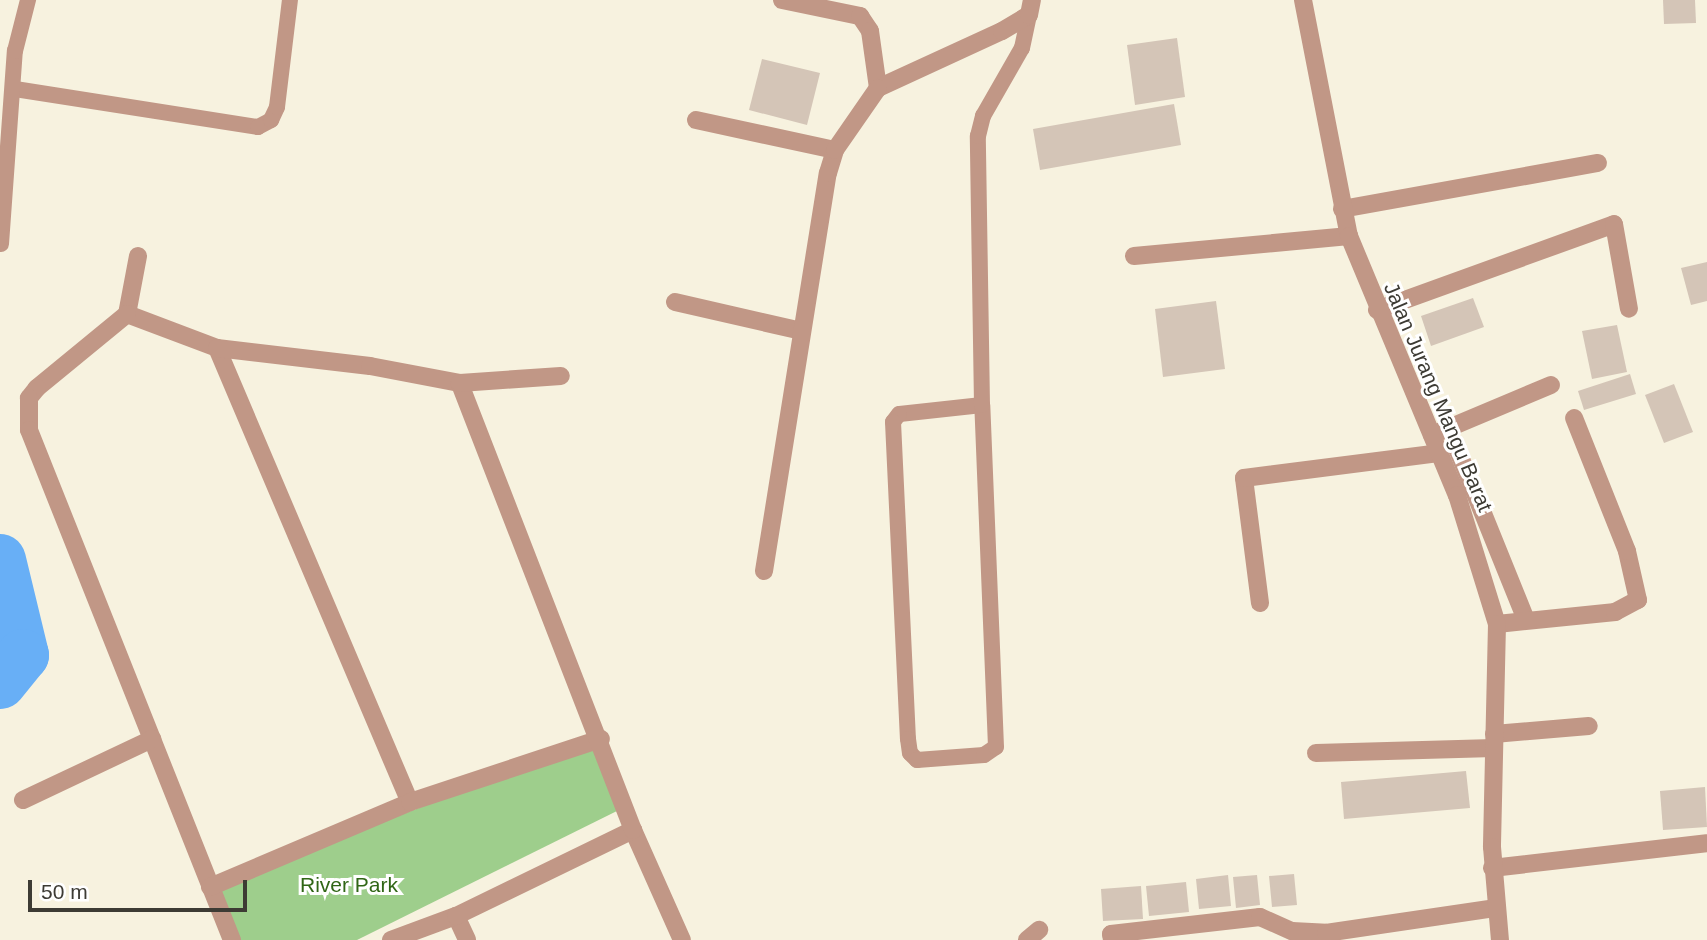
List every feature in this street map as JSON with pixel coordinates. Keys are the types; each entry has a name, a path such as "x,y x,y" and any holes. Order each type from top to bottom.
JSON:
{"street":[{"path":"782,0 860,16 870,31 878,88"},
{"name":"Jalan Jurang Mangu Barat","path":"1303,0 1349,236 1377,310 1432,435 1448,451 1497,624 1492,868 1500,940"},
{"path":"764,571 835,150 878,88 1030,8"},
{"path":"695,120 835,150"},
{"path":"1342,209 1598,163"},
{"path":"1377,310 1614,224 1629,309"},
{"path":"1134,256 1349,236"},
{"path":"138,256 127,314 37,388 27,413 29,430 211,887 229,939"},
{"path":"675,302 803,331"},
{"path":"127,314 217,348 370,366 460,383 561,376"},
{"path":"217,348 410,803"},
{"path":"460,383 601,739 633,830 682,940"},
{"path":"1432,435 1551,385"},
{"path":"1497,624 1615,612 1638,600 1630,559 1574,418"},
{"path":"1260,603 1244,478 1448,451 1526,620"},
{"path":"1316,753 1494,741 1588,726"},
{"path":"211,887 410,803 601,739"},
{"path":"23,800 152,740"},
{"path":"391,940 456,916 633,830"},
{"path":"1492,868 1707,843"},
{"path":"1112,940 1111,934 1260,917 1292,931 1326,933 1496,908"},
{"path":"456,916 467,940"}],"lane":[{"path":"1,244 15,89 15,51 28,0"},
{"path":"15,89 258,127 271,120 278,107 290,0"},
{"path":"982,405 899,414 893,422 908,739 910,753 917,760 984,755 996,747 982,405 978,136 983,116 1022,48 1030,8"}],"green space":[{"name":"River Park","path":"601,739 625,807 357,940 231,940 210,887"}],"building":[{"path":"1663,0 1695,0 1696,23 1664,24"},
{"path":"1177,38 1185,97 1135,105 1127,45"},
{"path":"762,59 820,73 807,125 749,110"},
{"path":"1174,104 1181,145 1040,170 1033,129"},
{"path":"1707,262 1707,301 1691,305 1681,268"},
{"path":"1473,298 1484,327 1431,346 1421,316"},
{"path":"1216,301 1225,369 1163,377 1155,309"},
{"path":"1617,325 1627,372 1592,379 1582,331"},
{"path":"1630,374 1636,394 1584,410 1578,391"},
{"path":"1674,384 1693,432 1664,443 1645,395"},
{"path":"1466,771 1470,808 1344,819 1341,782"},
{"path":"1705,787 1707,827 1663,830 1660,791"},
{"path":"1294,874 1297,905 1272,907 1269,876"},
{"path":"1228,875 1231,906 1199,909 1196,879"},
{"path":"1257,875 1260,905 1236,908 1233,877"},
{"path":"1186,882 1189,912 1149,916 1146,886"},
{"path":"1141,886 1143,919 1103,921 1101,889"}],"waterway":[{"path":"0,560 23,655 0,683"}]}
